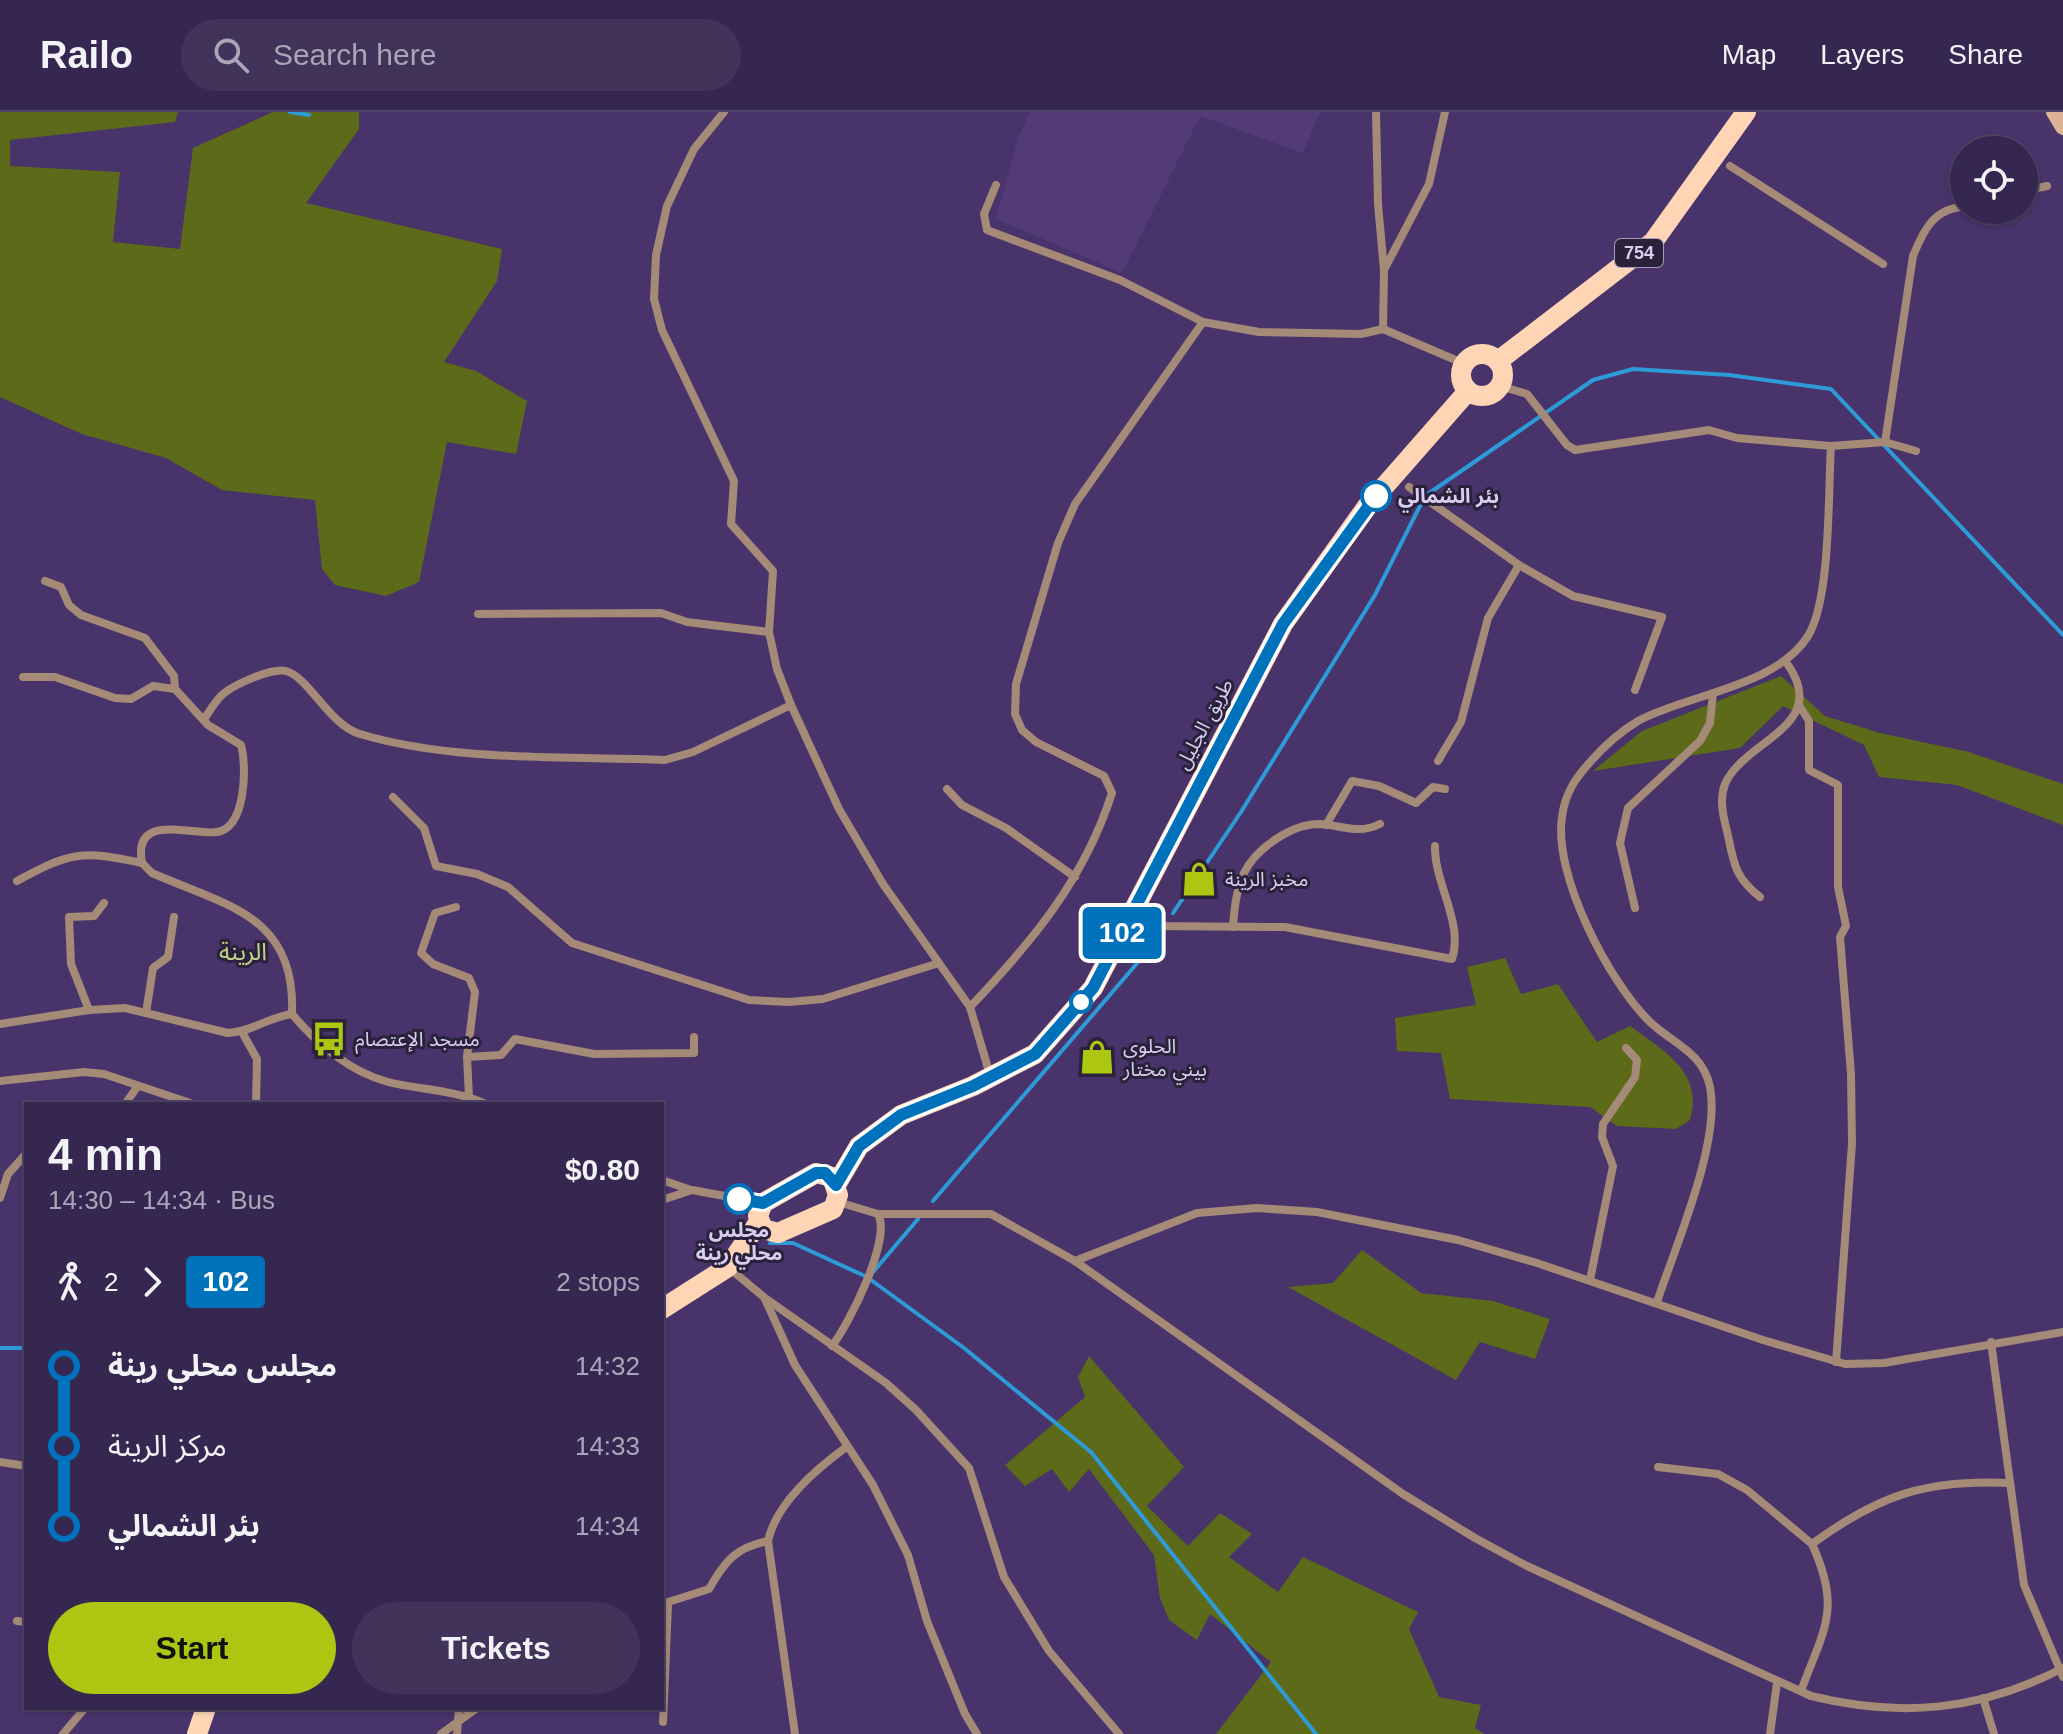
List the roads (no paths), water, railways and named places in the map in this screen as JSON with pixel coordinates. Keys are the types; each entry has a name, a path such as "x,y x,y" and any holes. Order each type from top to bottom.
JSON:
{"main road":[{"name":"754","path":"1498,361 1653,242 1746,112"},
{"path":"2054,112 2063,127"},
{"path":"1479,355 1498,361 1503,371 1500,386 1483,396 1468,391 1462,377 1465,364 1479,355"},
{"name":"طريق الجليل","path":"833,1187 850,1142 892,1111 965,1082 991,1076 1035,1054 1093,988 1283,624 1368,505 1468,391"},
{"path":"664,1308 732,1262 765,1219 805,1177 833,1187 833,1209 765,1219"},
{"path":"197,1734 205,1710"}],"street":[{"path":"724,112 694,149 667,206 656,255 654,299 662,330 734,481 731,524 773,571 769,632 777,669 791,705 839,809 883,884 970,1007 991,1076"},
{"path":"1376,112 1378,204 1384,270 1383,329"},
{"path":"1384,270 1429,184 1445,112"},
{"path":"1730,166 1883,264"},
{"path":"996,185 984,214 987,230 1120,280 1203,322 1259,332 1361,334 1383,329 1465,364"},
{"path":"2038,188 2047,186"},
{"path":"1885,442 1913,256 1923,232 1934,218 1950,209"},
{"path":"970,1007 1027,947 1075,877 1109,802 1110,784 1104,776 1028,737 1015,714 1016,684 1058,543 1075,504 1203,322"},
{"path":"1500,386 1527,394 1567,445 1575,450 1709,430 1737,438 1831,446 1885,442 1916,451"},
{"path":"1657,1302 1702,1168 1711,1117 1710,1085 1696,1060 1679,1041 1652,1024 1598,950 1583,921 1560,836 1562,815 1569,788 1611,739 1640,720 1786,662 1808,637 1816,617 1831,446"},
{"path":"1409,487 1519,565 1573,596 1662,617 1635,690"},
{"path":"1438,761 1461,722 1488,618 1519,565"},
{"path":"45,581 61,587 69,605 81,615 145,638 174,676 175,689"},
{"path":"478,614 661,613 687,622 769,632"},
{"path":"1786,662 1798,684 1799,705 1809,721 1809,770 1838,785 1838,887 1846,926 1840,937 1851,1074 1852,1144 1836,1362"},
{"path":"205,718 224,693 272,672 285,671 296,677 331,715 356,733 381,739 440,749 665,760 693,752 791,705"},
{"path":"23,677 55,677 115,698 131,699 153,686 175,689 205,718 208,725 241,745 245,774 236,814 229,826 220,832 159,830 151,834 141,850 142,863"},
{"path":"1635,908 1620,843 1628,808 1700,741 1710,723 1713,693"},
{"path":"1760,897 1742,883 1735,869 1721,803 1725,783 1785,727 1799,705"},
{"path":"1326,825 1352,781 1379,786 1416,803 1433,787 1445,789"},
{"path":"947,789 962,805 1006,828 1075,877"},
{"path":"393,797 424,828 436,866 477,874 508,887 572,943 749,1000 789,1002 823,999 939,963"},
{"path":"1233,927 1239,886 1255,858 1298,827 1326,825 1366,830 1380,824"},
{"path":"1129,919 1150,926 1285,927 1452,959 1454,930 1435,867 1435,846"},
{"path":"17,881 60,857 103,854 142,863 152,873 236,908 263,929 287,960 293,982 292,1014 309,1034 358,1071 387,1082 481,1102"},
{"path":"89,1010 71,964 69,917 94,916 104,903"},
{"path":"456,907 435,913 421,953 433,964 469,978 475,992 467,1057 469,1097"},
{"path":"146,1013 153,968 168,957 174,917"},
{"path":"0,1024 89,1010 125,1008 212,1032 242,1032 270,1017 292,1014"},
{"path":"242,1032 257,1059 256,1102"},
{"path":"467,1057 501,1055 515,1039 594,1054 694,1053 694,1037"},
{"path":"1590,1280 1613,1166 1602,1137 1603,1124 1635,1077 1637,1060 1626,1048"},
{"path":"0,1081 84,1072 104,1074 187,1102"},
{"path":"126,1102 138,1086"},
{"path":"0,1198 8,1174 24,1156"},
{"path":"664,1181 765,1219"},
{"path":"832,1346 842,1333 875,1255 883,1223 878,1214 833,1187"},
{"path":"664,1199 692,1190"},
{"path":"1075,1261 1180,1218 1257,1208 1317,1212 1458,1240 1590,1280 1836,1362 1884,1363 1991,1342 2063,1332"},
{"path":"878,1214 991,1214 1075,1261 1403,1494 1475,1538 1527,1566 1777,1683 1858,1707 1914,1711 1983,1698 2028,1686 2063,1672 2024,1585 1991,1342"},
{"path":"732,1262 765,1298 886,1383 916,1410 969,1468 1004,1577 1049,1651 1119,1734"},
{"path":"765,1298 795,1365 845,1448 873,1485 908,1555 927,1621 965,1714 977,1734"},
{"path":"795,1734 768,1541 778,1515 822,1465 845,1448"},
{"path":"0,1462 24,1466"},
{"path":"1658,1467 1718,1474 1747,1490 1812,1544 1830,1593 1828,1617 1801,1691"},
{"path":"1812,1544 1849,1517 1892,1495 1928,1485 1962,1481 2010,1483"},
{"path":"664,1663 665,1604 709,1589 728,1557 746,1546 768,1541"},
{"path":"1770,1734 1777,1683"},
{"path":"1983,1698 1994,1734"},
{"path":"63,1734 83,1710"},
{"path":"457,1734 459,1710"},
{"path":"441,1734 474,1710"},
{"path":"663,1710 663,1722"}],"waterway":[{"path":"290,112 309,115"},
{"path":"1173,913 1241,812 1375,595 1425,496 1593,380 1633,369 1729,375 1831,389 2063,635"},
{"path":"933,1201 1139,961 1160,930"},
{"path":"873,1272 918,1219"},
{"path":"770,1243 793,1243 867,1277 964,1348 1091,1452 1316,1734"},
{"path":"0,1348 24,1348"}],"place":[{"name":"بئر الشمالي","path":"1376,496"},
{"name":"مخبز الرينة","path":"1199,879"},
{"name":"مسجد الإعتصام","path":"329,1039"},
{"name":"الحلوى بيني مختار","path":"1097,1057"},
{"name":"مجلس محلي رينة","path":"739,1199"}],"district":[{"name":"الرينة","path":"243,952"}]}
